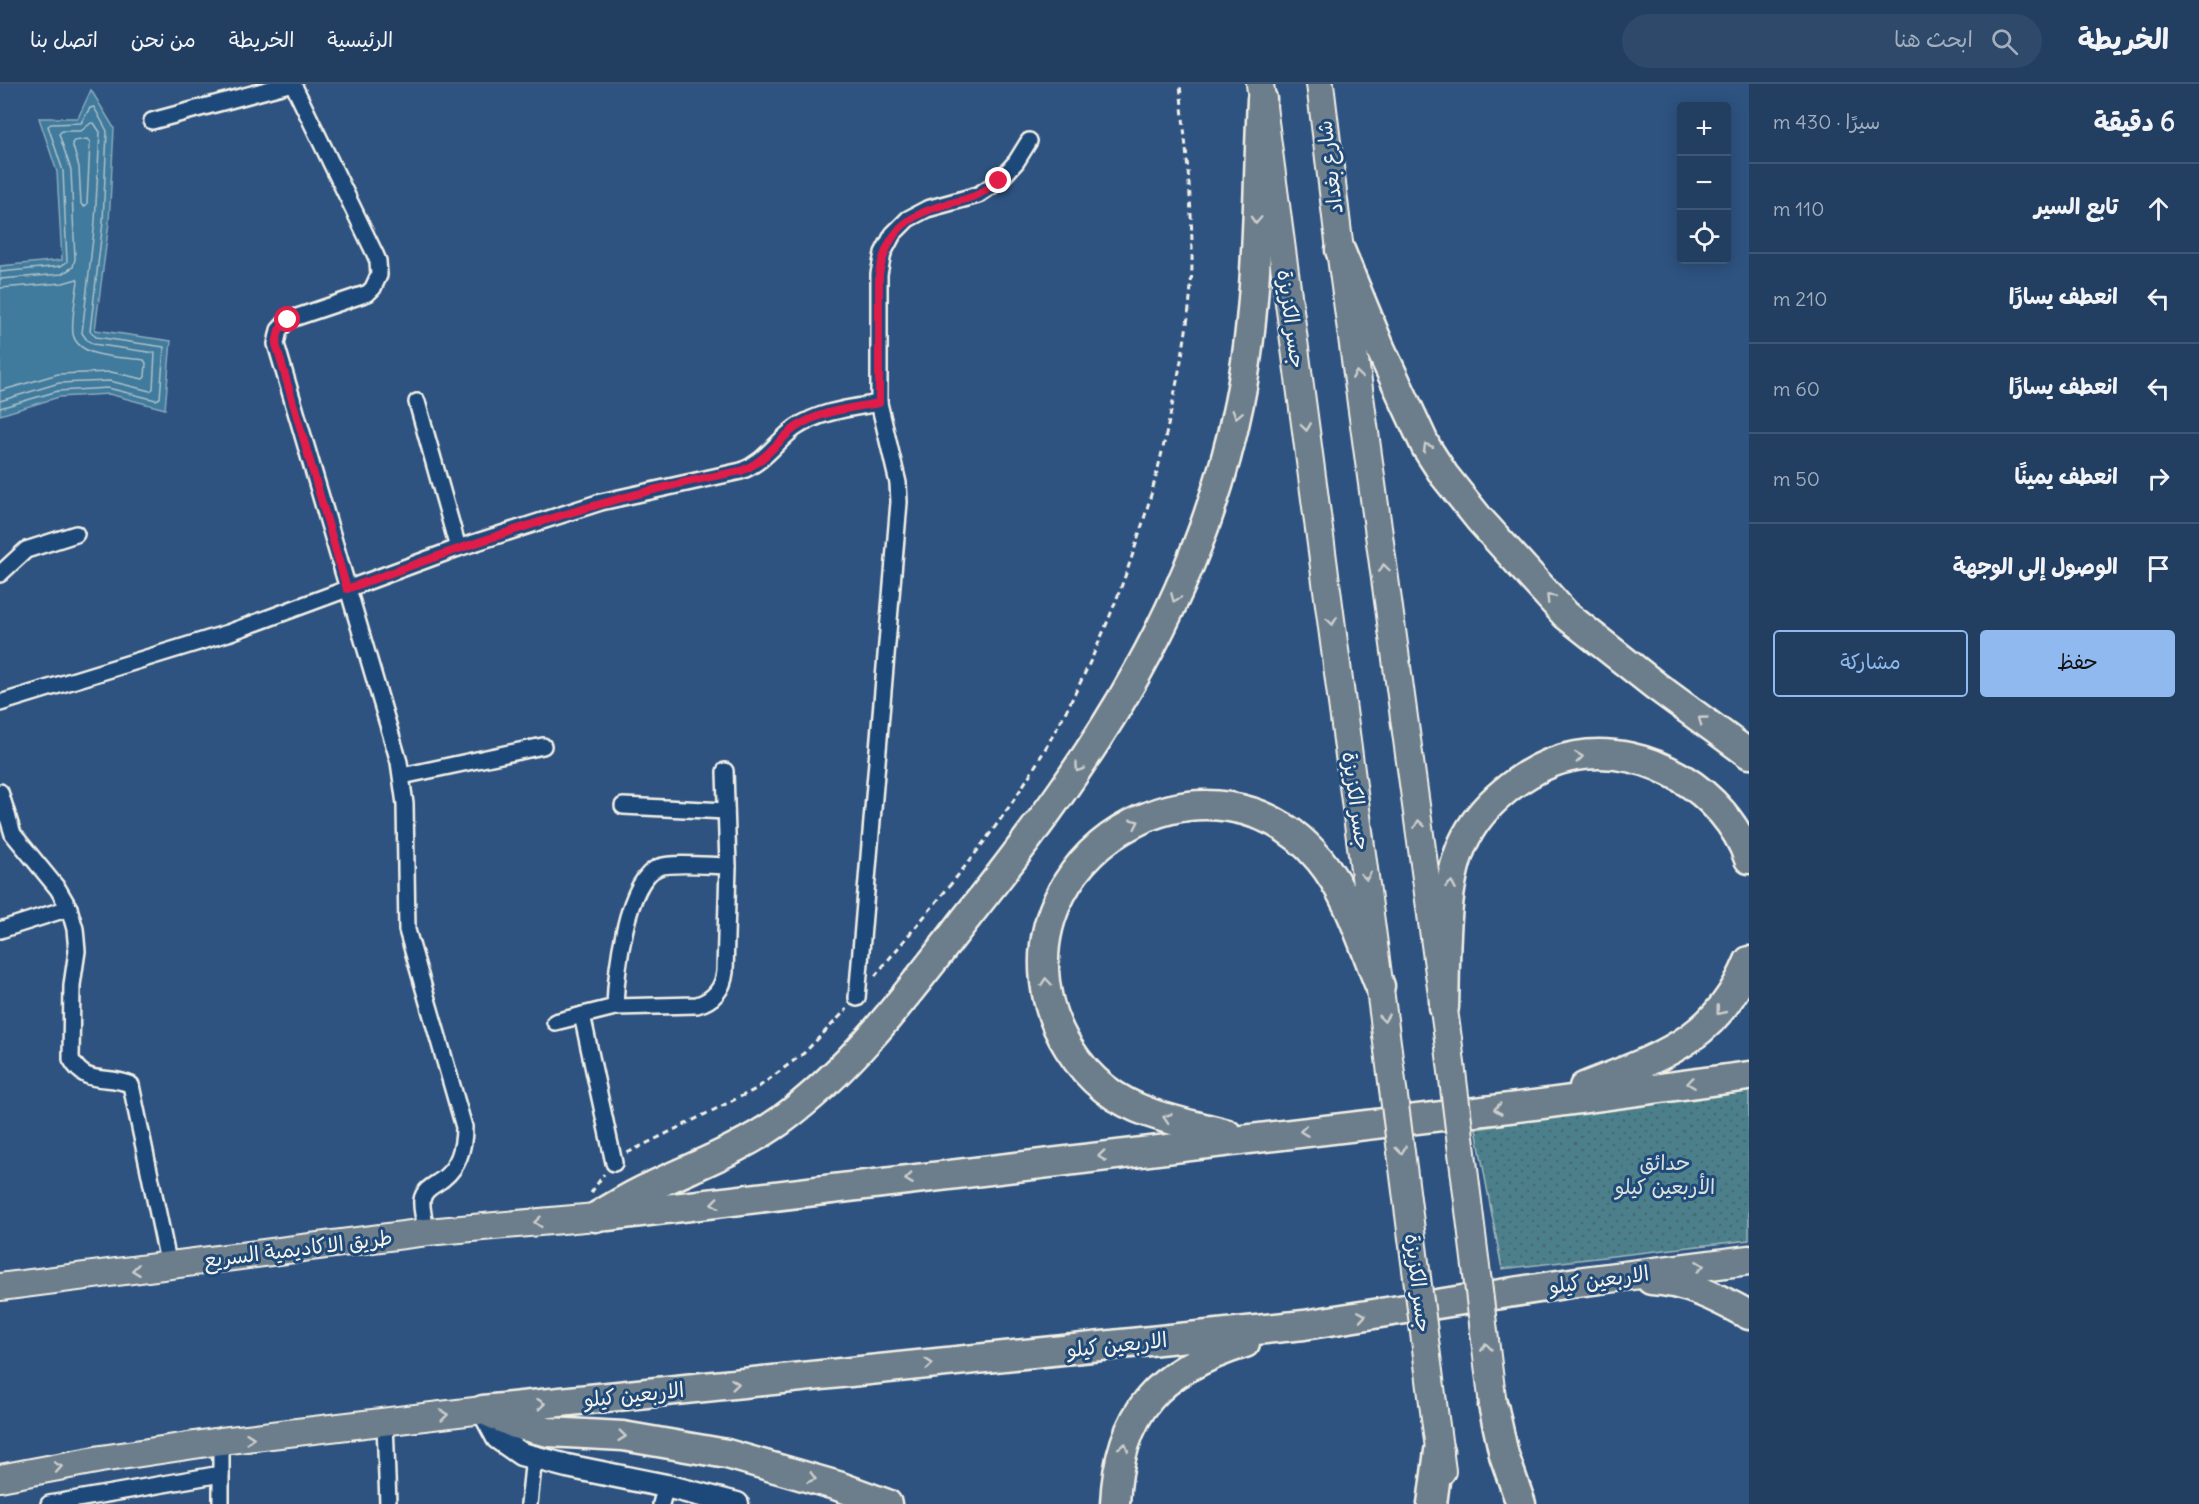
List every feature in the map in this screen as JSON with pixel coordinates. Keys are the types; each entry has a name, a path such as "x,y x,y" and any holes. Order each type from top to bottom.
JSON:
{"highway":[{"name":"شارع بغداد","path":"1320,84 1340,250"},
{"path":"589,1217 756,1137 829,1081 876,1031 1016,855 1077,771 1116,712 1164,624 1192,559 1213,502 1230,445 1244,378 1252,311 1261,91"},
{"name":"جسر الكزيزة","path":"1261,91 1389,1050 1446,1504"},
{"path":"1340,250 1381,350 1426,447 1444,475 1480,520 1566,615 1656,686 1749,754"},
{"path":"1340,250 1444,1007 1505,1504"},
{"path":"1444,1007 1449,894 1455,864 1466,837 1488,805 1509,787 1553,763 1576,756 1608,755 1641,760 1671,771 1700,790 1719,808 1736,830 1749,859"},
{"path":"1244,1138 1173,1120 1138,1108 1106,1090 1088,1074 1063,1038 1052,1017 1045,985 1044,956 1055,908 1065,885 1081,863 1099,845 1116,833 1146,818 1180,807 1206,805 1233,808 1255,815 1275,824 1299,840 1320,860 1348,910 1380,986"},
{"path":"1542,1104 1683,1045 1720,1013 1749,961"},
{"path":"589,1217 1542,1104 1749,1076"},
{"name":"طريق الاكاديمية السريع","path":"0,1287 427,1232 589,1217"},
{"name":"الاربعين كيلو","path":"483,1410 1304,1325 1577,1282 1749,1260"},
{"path":"1577,1282 1659,1281 1700,1292 1749,1315"},
{"path":"1115,1504 1117,1475 1125,1443 1148,1400 1164,1382 1184,1368 1214,1353 1304,1325"},
{"path":"1493,1405 1504,1455 1521,1504"},
{"path":"0,1478 101,1459 221,1441 483,1410 515,1424 548,1432 623,1436 727,1454 838,1486 886,1504"},
{"path":"1432,1504 1439,1451"}],"main road":[{"path":"483,1410 498,1438 509,1447 534,1457 593,1472 663,1495 726,1502"}],"street":[{"path":"152,121 291,84 375,254 379,268 377,282 368,292 288,320 279,330 277,337 278,351 396,749 405,804 407,930 464,1127 462,1149 458,1160 444,1178 430,1187 423,1197 422,1208 427,1232"},
{"path":"857,998 899,502 898,483 879,403 879,274 883,253 893,234 909,219 927,209 978,195 999,181 1016,162 1029,141"},
{"path":"417,402 458,548"},
{"path":"0,703 228,633 458,548 600,502 741,471 762,461 794,429 807,421 834,412 879,403"},
{"path":"0,574 26,550 76,534"},
{"path":"402,776 543,746"},
{"path":"555,1022 615,1007 697,1005 717,993 724,980 725,972 728,866 725,771"},
{"path":"0,792 6,836 58,889 69,908 75,929 77,951 72,985 71,1059 77,1070 86,1077 121,1080 131,1085 169,1266"},
{"path":"623,806 726,811"},
{"path":"615,1007 617,967 630,912 642,884 650,873 659,867 728,866"},
{"path":"0,930 69,908"},
{"path":"582,1015 614,1163"},
{"path":"385,1423 388,1504"},
{"path":"221,1441 221,1504"},
{"path":"529,1504 534,1457"},
{"path":"50,1504 220,1474"}],"path":[{"path":"589,1217 597,1183 614,1163 637,1147 756,1089 804,1053 857,998 983,844 1017,795 1076,692 1101,639 1142,528 1159,471 1185,340 1192,266 1191,192 1180,84"}],"green space":[{"name":"حدائق الأربعين كيلو","path":"1749,1087 1749,1240 1502,1269 1476,1129"}],"water":[{"path":"91,90 114,128 109,223 95,330 171,341 165,409 109,394 59,397 0,415 0,266 62,260 57,172 39,118 78,118"}],"route":[{"path":"288,320 279,330 276,344 347,589 458,548 600,502 741,471 762,461 794,429 807,421 820,415 879,403 879,274 883,253 893,234 909,219 927,209 978,195 999,181"}]}
